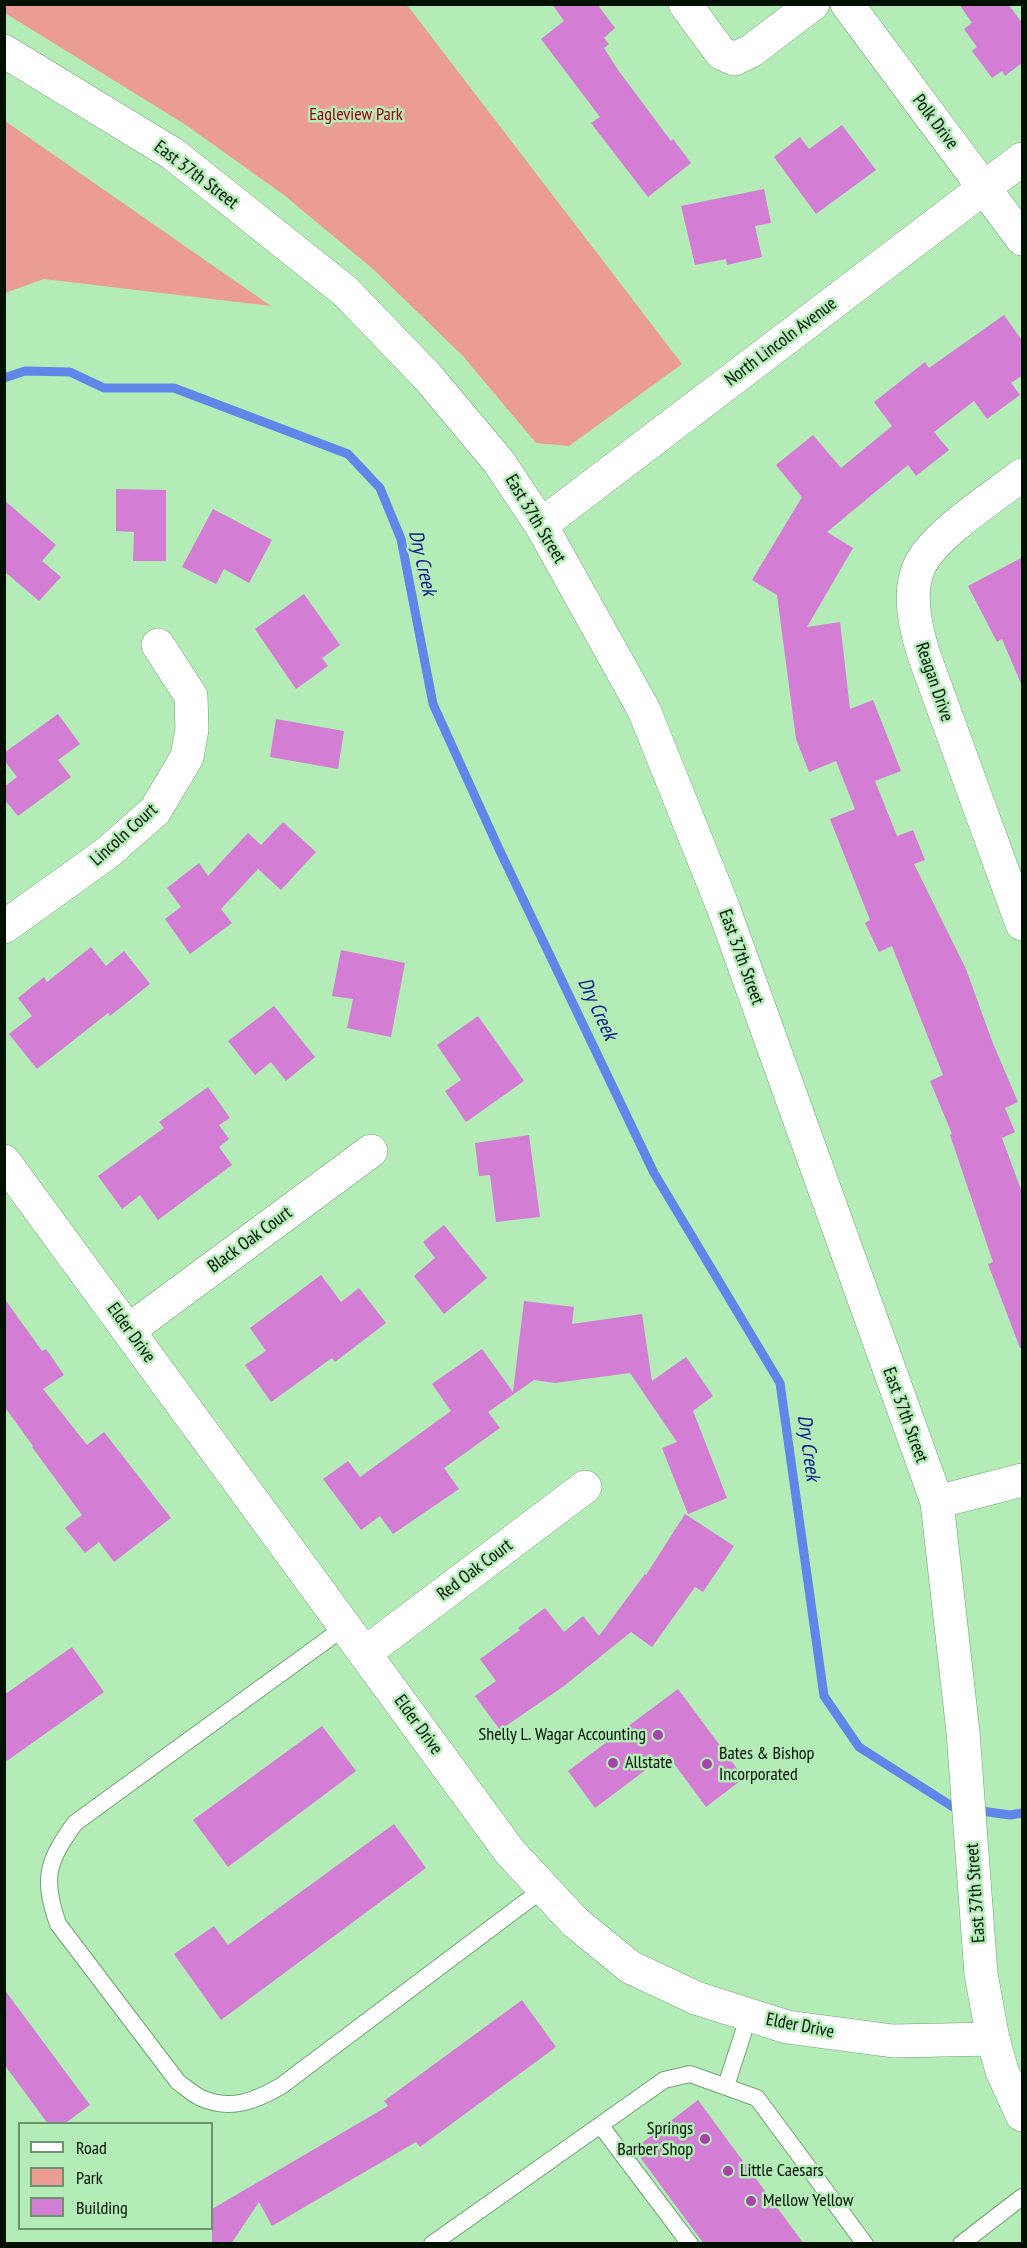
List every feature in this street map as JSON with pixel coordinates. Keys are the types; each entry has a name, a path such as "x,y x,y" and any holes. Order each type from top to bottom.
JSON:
{"street":[{"path":"685,4 721,53 734,59 751,51 813,4"},
{"name":"Polk Drive","path":"848,4 1023,238"},
{"name":"East 37th Street","path":"4,51 173,154 345,291 427,376 500,462 541,525 644,710 723,908 937,1502 963,1732 981,1974 993,2039 1002,2071 1023,2115"},
{"name":"North Lincoln Avenue","path":"541,525 1023,159"},
{"name":"Reagan Drive","path":"1023,475 952,530 926,555 915,579 914,596 917,633 925,658 1023,924"},
{"name":"Lincoln Court","path":"4,927 107,853 155,811 187,757 192,729 191,696 158,645"},
{"name":"Black Oak Court","path":"129,1330 371,1151"},
{"name":"Elder Drive","path":"4,1161 510,1852 575,1922 630,1967 696,1998 787,2027 893,2041 993,2039"},
{"path":"937,1502 1023,1480"},
{"name":"Red Oak Court","path":"365,1653 585,1487"}],"lane":[{"path":"346,1626 75,1823 59,1846 48,1871 49,1898 58,1923 65,1933 178,2082 201,2098 231,2105 255,2100 281,2086 543,1890"},
{"path":"726,2086 749,2015"},
{"path":"432,2244 664,2080 690,2074 757,2098 865,2244"},
{"path":"601,2126 690,2244"},
{"path":"961,2244 1023,2197"}],"green space":[{"name":"Eagleview Park","path":"4,5 407,5 682,364 569,446 536,443 463,356 373,269 284,195 186,125 5,13"},
{"path":"4,121 271,306 44,279 5,293"}],"building":[{"path":"552,4 597,4 615,28 604,38 609,44 604,48 671,141 673,139 691,163 648,197 591,123 600,117 541,39 564,21"},
{"path":"959,4 1008,4 1023,24 1023,62 1005,76 1002,71 992,78 972,51 977,47 964,29 972,23"},
{"path":"842,125 876,170 816,214 774,157 800,137 809,149"},
{"path":"764,189 771,223 755,226 762,257 727,265 726,259 695,265 681,206"},
{"path":"1004,315 1023,342 1023,375 1011,383 1020,395 987,419 974,401 934,432 949,450 916,476 908,465 827,532 853,548 807,627 840,622 850,709 873,700 901,771 875,781 897,836 913,830 925,860 914,864 966,969 992,1041 1018,1102 1005,1108 1015,1132 1002,1138 1023,1195 1023,1348 1020,1348 988,1264 993,1262 950,1135 952,1134 930,1081 943,1075 892,946 879,952 865,923 870,920 830,819 855,809 836,761 809,772 796,739 777,595 752,580 802,497 776,465 813,435 841,468 892,426 874,402 925,362 929,368"},
{"path":"116,489 166,490 166,561 133,561 134,532 116,531"},
{"path":"4,500 56,545 42,561 61,577 39,601 4,571"},
{"path":"213,509 272,540 249,583 224,569 216,584 182,567"},
{"path":"1023,557 1022,686 1002,639 997,642 968,586"},
{"path":"304,594 340,645 322,658 328,666 296,689 255,629"},
{"path":"58,714 80,744 58,760 71,777 18,816 4,799 4,787 17,777 4,760 4,753"},
{"path":"276,719 344,731 338,769 270,757"},
{"path":"283,822 316,852 281,890 258,869 221,909 232,923 190,954 165,919 181,907 167,888 199,863 208,876 248,833 261,845"},
{"path":"91,947 106,966 124,951 150,984 110,1016 108,1013 37,1069 9,1034 32,1016 18,998 44,977 47,982"},
{"path":"341,950 405,963 391,1037 347,1028 353,999 332,996"},
{"path":"274,1006 315,1057 286,1081 271,1062 255,1075 228,1041"},
{"path":"478,1016 524,1081 466,1122 445,1091 461,1080 437,1045"},
{"path":"208,1087 230,1118 219,1125 229,1139 219,1147 232,1165 158,1220 140,1195 122,1209 98,1176 164,1128 159,1122"},
{"path":"529,1135 540,1217 496,1222 490,1175 479,1176 475,1143"},
{"path":"444,1225 487,1278 444,1314 414,1276 435,1258 423,1242"},
{"path":"321,1275 341,1302 359,1288 386,1323 335,1362 332,1358 271,1402 245,1365 266,1351 250,1328"},
{"path":"4,1298 42,1351 46,1349 64,1375 43,1389 87,1445 104,1432 171,1518 114,1562 99,1542 85,1553 65,1528 82,1515 4,1406"},
{"path":"524,1301 574,1307 572,1324 642,1314 652,1381 686,1357 713,1396 693,1411 727,1498 688,1514 662,1448 677,1442 630,1373 555,1383 534,1380 488,1412 500,1428 444,1468 459,1489 393,1534 380,1516 361,1530 323,1479 348,1461 360,1477 451,1411 432,1384 482,1349 513,1392"},
{"path":"685,1514 734,1546 703,1592 695,1587 652,1647 631,1632 564,1686 500,1730 475,1696 496,1681 480,1659 520,1630 518,1628 545,1608 564,1632 583,1616 599,1636 646,1575"},
{"path":"72,1647 104,1692 4,1763 4,1695"},
{"path":"678,1689 744,1778 706,1807 667,1754 595,1808 568,1771"},
{"path":"322,1726 356,1771 228,1867 193,1820"},
{"path":"394,1824 426,1868 221,2020 174,1954 214,1926 228,1945"},
{"path":"4,1989 90,2105 67,2122 47,2122 4,2064"},
{"path":"522,2000 556,2047 420,2147 416,2142 272,2226 259,2202 231,2244 212,2244 213,2208 388,2106 384,2101"},
{"path":"698,2100 804,2244 704,2244 634,2149"}],"waterway":[{"name":"Dry Creek","path":"4,378 25,371 70,372 104,388 174,388 348,454 380,488 401,539 433,704 499,849 654,1173 780,1383 824,1696 859,1747 953,1807 1010,1815 1022,1813"}],"place":[{"name":"Shelly L. Wagar Accounting","path":"658,1735"},
{"name":"Allstate","path":"613,1763"},
{"name":"Bates & Bishop Incorporated","path":"707,1764"},
{"name":"Springs Barber Shop","path":"705,2139"},
{"name":"Little Caesars","path":"728,2171"},
{"name":"Mellow Yellow","path":"751,2201"}]}
